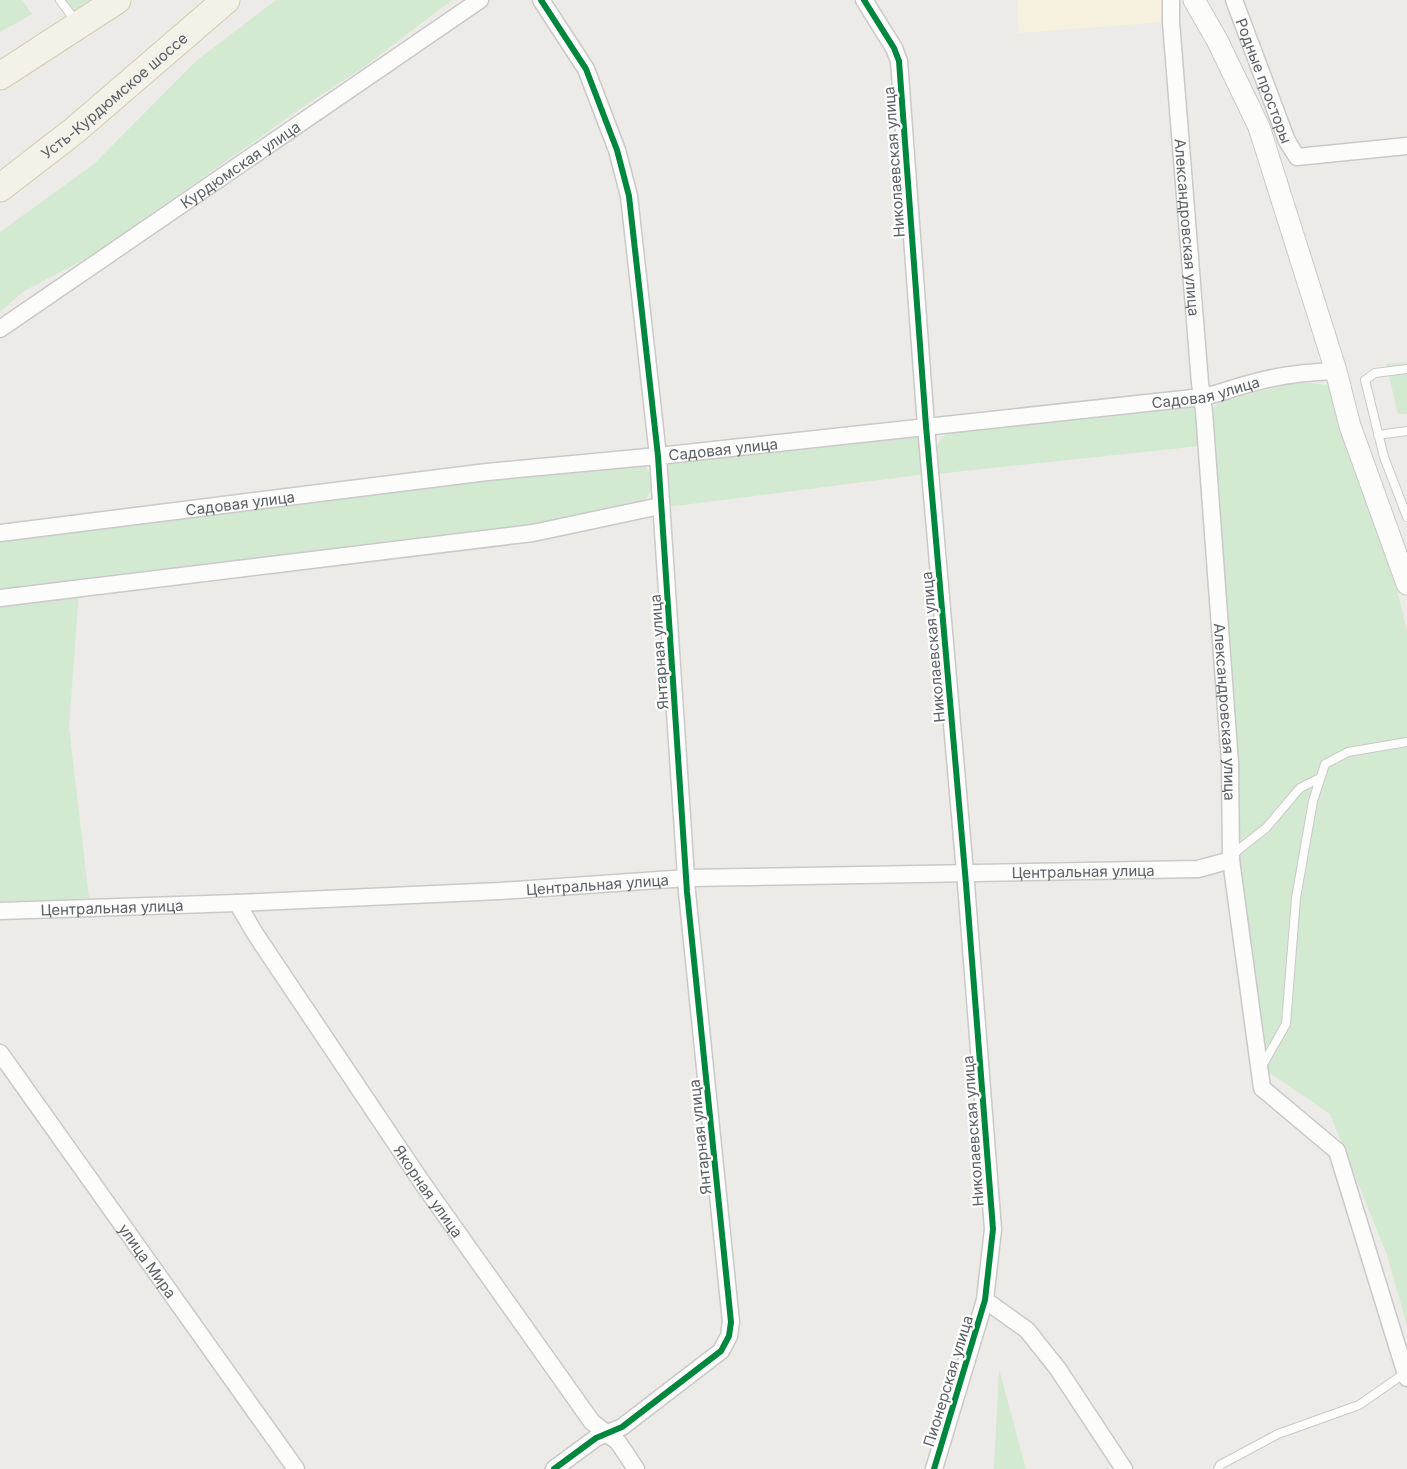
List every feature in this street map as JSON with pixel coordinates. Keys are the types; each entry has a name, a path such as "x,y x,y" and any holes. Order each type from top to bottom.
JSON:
{"main road":[{"path":"0,76 117,0"},
{"name":"Усть-Курдюмское шоссе","path":"0,188 75,130 226,0"}],"street":[{"name":"Курдюмская улица","path":"0,329 480,0"},
{"name":"Янтарная улица","path":"542,0 586,69 617,150 629,196 658,456 687,878 732,1322 729,1336 721,1351 622,1427 606,1433"},
{"name":"Николаевская улица","path":"864,0 894,48 899,61 926,426 993,1229 985,1300"},
{"name":"Александровская улица","path":"1171,0 1230,763 1231,860 1262,1088 1337,1151 1407,1377"},
{"path":"1194,0 1217,40 1259,127 1336,371 1350,426 1407,584"},
{"name":"Родные просторы","path":"1234,0 1287,141 1297,157 1407,146"},
{"name":"Садовая улица","path":"0,534 487,472 658,456 1202,397 1254,382 1312,372 1336,371"},
{"path":"0,598 533,533 660,506"},
{"name":"Центральная улица","path":"0,911 500,891 687,878 1198,869 1231,860"},
{"name":"Якорная улица","path":"237,903 256,935 422,1181 592,1422 618,1442 636,1469"},
{"name":"улица Мира","path":"0,1053 296,1469"},
{"path":"985,1300 1027,1330 1058,1369 1124,1469"},
{"name":"Пионерская улица","path":"934,1469 985,1300"},
{"path":"554,1469 606,1433"}],"lane":[{"path":"60,0 79,26"},
{"path":"1407,369 1375,373 1365,380 1384,457 1407,517"},
{"path":"1378,435 1407,431"},
{"path":"1271,1096 1261,1067 1286,1024 1296,898 1313,801 1325,764 1348,752 1407,742"},
{"path":"1231,860 1238,850 1266,828 1300,788 1320,778"},
{"path":"1218,1469 1220,1465 1278,1434 1359,1405 1407,1372"}],"shaded area":[{"path":"1017,0 1164,0 1165,22 1019,33"}],"green space":[{"path":"0,0 22,0 32,14 0,32"},
{"path":"60,0 118,0 79,26"},
{"path":"276,0 452,0 364,67 310,102 91,256 24,291 0,312 0,232 94,164 196,61"},
{"path":"1407,362 1407,414 1398,414 1386,364"},
{"path":"1346,376 1407,631 1407,1325 1387,1255 1330,1114 1261,1067 1238,850 1210,411 1221,401 1299,382 1329,385"},
{"path":"1193,404 1197,409 1200,446 936,474 936,449 941,440 952,430"},
{"path":"916,437 923,445 926,474 667,507 663,469 672,458 815,443"},
{"path":"644,464 652,485 649,494 640,504 532,527 0,593 0,540 487,477"},
{"path":"79,592 69,727 89,898 0,902 0,603"},
{"path":"999,1369 1026,1469 994,1469"}],"cycle path":[{"path":"541,0 586,69 617,150 629,196 658,456 687,892 731,1322 729,1336 721,1351 622,1427 596,1438 554,1469"},
{"path":"864,0 894,48 899,61 926,426 993,1229 985,1300 934,1469"}]}
